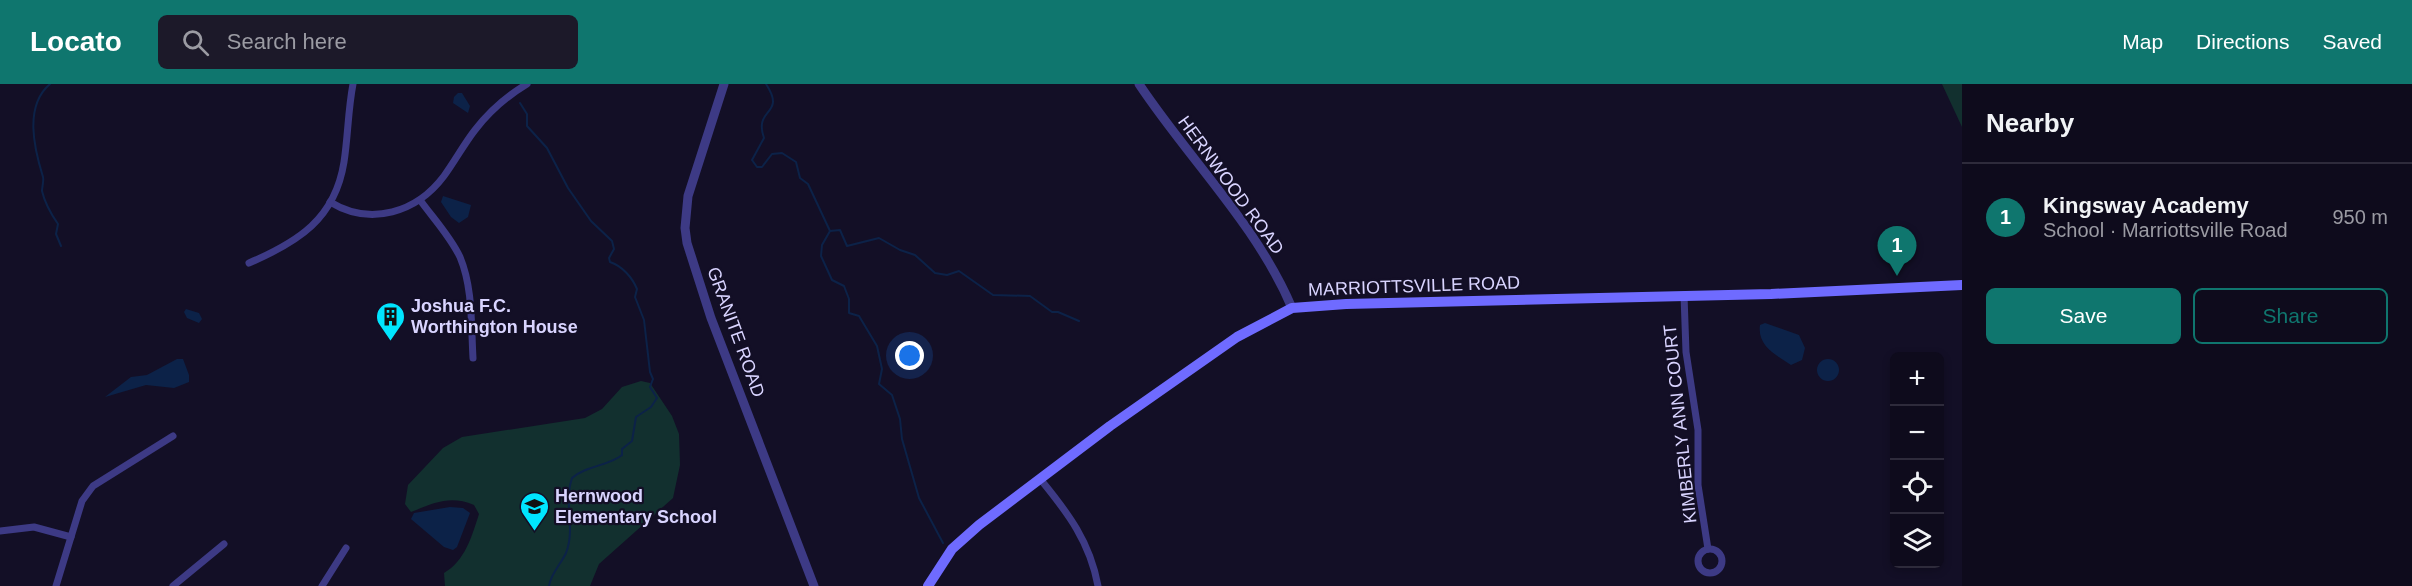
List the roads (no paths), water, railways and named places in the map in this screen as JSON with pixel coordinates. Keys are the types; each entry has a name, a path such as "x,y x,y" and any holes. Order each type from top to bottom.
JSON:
{"main road":[{"name":"MARRIOTTSVILLE ROAD","path":"928,586 941,564 964,537 1110,426 1208,356 1292,308 1346,304 1684,296 1962,285"}],"street":[{"path":"249,263 300,237 312,227 330,202 337,189 345,160 353,84"},
{"path":"330,202 349,212 372,215 398,211 420,200 446,174 466,142 491,111 527,84"},
{"name":"GRANITE ROAD","path":"724,84 688,196 686,235 711,318 814,586"},
{"name":"HERNWOOD ROAD","path":"1139,84 1250,236 1286,292 1292,308"},
{"path":"420,200 448,237 462,262 469,292 473,358"},
{"name":"KIMBERLY ANN COURT","path":"1684,296 1686,352 1698,430 1698,485 1708,549"},
{"path":"56,586 82,501 93,486 174,436"},
{"path":"1041,480 1083,536 1090,552 1098,586"},
{"path":"0,531 34,527 70,537"},
{"path":"173,586 224,544"},
{"path":"322,586 346,549"}],"water":[{"path":"458,93 462,93 470,106 468,113 453,103"},
{"path":"443,196 471,205 468,217 459,223 451,217 441,202"},
{"path":"186,309 199,313 202,319 199,323 187,318 184,312"},
{"path":"1765,323 1799,335 1805,348 1802,360 1791,365 1769,349 1761,339 1760,325"},
{"path":"177,359 183,359 189,382 174,388 146,385 105,397 131,377 147,375"},
{"path":"1828,359 1836,362 1839,370 1836,378 1828,381 1820,378 1817,370 1820,362"},
{"path":"450,507 463,508 470,513 457,547 453,550 444,547 411,519 414,513"}],"waterway":[{"path":"50,84 42,93 37,104 33,128 43,179 42,191 48,209 58,224 56,234 61,246"},
{"path":"766,84 773,102 763,121 764,138 752,160 757,167 762,167 772,154 782,153 796,162 800,178 808,184 830,231 822,245 821,256 832,280 844,286 849,299 849,313 859,316 877,346 882,369 879,384 892,395 919,498 943,543"},
{"path":"520,103 527,114 527,126 547,148 568,188 591,221 612,241 614,249 609,258 610,262 626,272 637,289 635,297 644,320 650,372 653,379 650,387 657,398 651,407 636,417 632,441 622,449 622,455 617,459 584,470 572,478 569,496 569,543 549,586"},
{"path":"830,231 840,230 847,246 879,238 900,250 915,255 935,273 947,275 959,271 993,295 1030,296 1052,312 1058,312 1079,321"}],"place":[{"name":"Kingsway Academy","path":"1897,276"},
{"name":"Joshua F.C. Worthington House","path":"390,342"},
{"name":"Hernwood Elementary School","path":"534,532"}]}
